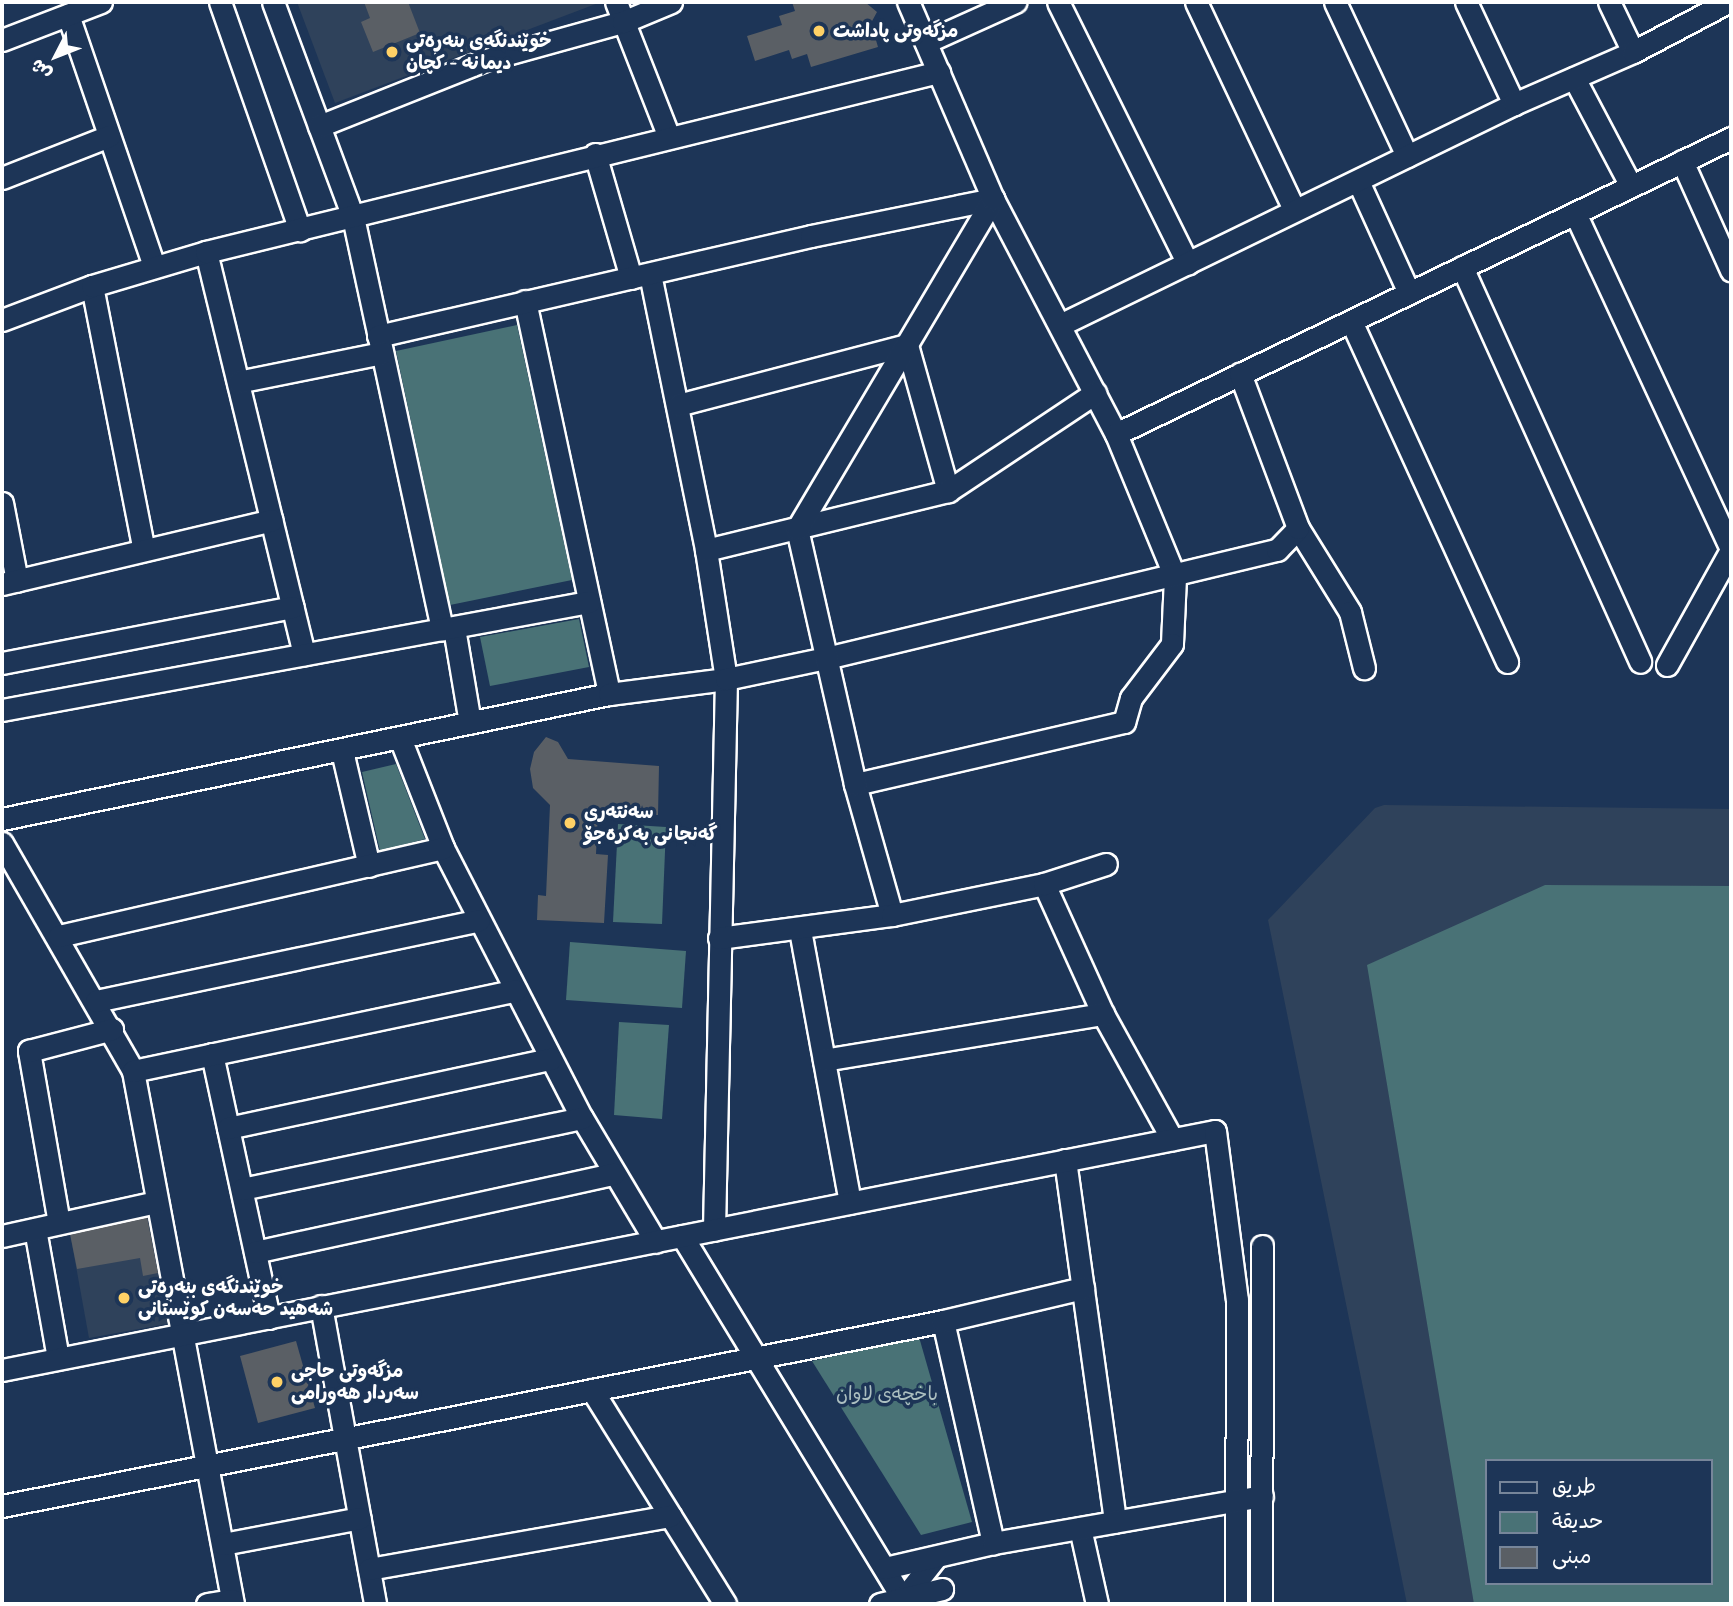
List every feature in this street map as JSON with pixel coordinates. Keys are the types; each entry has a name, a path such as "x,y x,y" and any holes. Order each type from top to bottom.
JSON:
{"street":[{"path":"2,40 101,2"},
{"path":"220,2 300,230"},
{"path":"273,2 353,216 380,345 470,723"},
{"path":"319,126 482,61 620,12 671,2"},
{"path":"855,784 1124,723 1146,675 1172,644 1175,577 1116,434 1062,324 993,199 908,2"},
{"path":"926,42 1015,2"},
{"path":"1058,2 1188,264"},
{"path":"1196,2 1294,209"},
{"path":"1335,2 1406,156"},
{"path":"1465,2 1514,104"},
{"path":"1609,2 1633,52"},
{"path":"1062,324 1514,104 1633,52 1728,2"},
{"path":"620,12 668,135"},
{"path":"68,15 154,266"},
{"path":"2,320 92,286 206,252 668,135 939,72"},
{"path":"1574,78 1631,186"},
{"path":"2,178 109,136"},
{"path":"1116,434 1731,138"},
{"path":"595,154 641,276 677,405 706,550 726,679 713,1230"},
{"path":"1682,161 1731,270"},
{"path":"1358,181 1409,293"},
{"path":"238,382 380,345 525,301 993,199"},
{"path":"892,915 855,784 797,529 993,199"},
{"path":"1575,213 1731,550 1667,665"},
{"path":"206,252 304,654"},
{"path":"1462,267 1640,662"},
{"path":"92,286 144,551"},
{"path":"525,301 609,694"},
{"path":"1352,321 1507,662"},
{"path":"677,405 907,345"},
{"path":"907,345 948,491"},
{"path":"1240,374 1298,528 1350,612 1364,668"},
{"path":"706,550 948,491 1095,393"},
{"path":"2,503 9,582 272,520"},
{"path":"2,819 609,694 726,679 826,658 1175,577 1277,550 1298,528"},
{"path":"2,710 589,601"},
{"path":"2,663 293,607"},
{"path":"400,738 443,848 479,920 582,1118 656,1241"},
{"path":"342,751 369,866"},
{"path":"59,936 443,848"},
{"path":"3,849 59,936 133,1071 156,1202 209,1464 232,1602 207,1604"},
{"path":"719,938 800,930 892,915 1044,884 1106,864"},
{"path":"1044,884 1103,1014 1172,1139"},
{"path":"96,1002 479,920"},
{"path":"800,930 850,1202"},
{"path":"133,1071 516,990"},
{"path":"824,1060 1103,1014"},
{"path":"59,1223 29,1051 112,1029"},
{"path":"212,1054 269,1318"},
{"path":"228,1128 551,1059"},
{"path":"242,1189 582,1118"},
{"path":"2,1370 1215,1131 1237,1300 1237,1604"},
{"path":"1065,1160 1115,1522"},
{"path":"255,1252 614,1174"},
{"path":"2,1236 156,1202"},
{"path":"36,1228 58,1358"},
{"path":"682,1236 903,1599"},
{"path":"1261,1604 1262,1246"},
{"path":"2,1506 943,1321 1083,1288"},
{"path":"321,1306 375,1604"},
{"path":"943,1321 993,1543"},
{"path":"592,1390 726,1604"},
{"path":"885,1568 993,1543 1262,1496"},
{"path":"369,1569 670,1516"},
{"path":"223,1544 360,1518"},
{"path":"1080,1528 1097,1604"},
{"path":"903,1599 936,1557"},
{"path":"936,1557 944,1596"},
{"path":"885,1568 917,1580 944,1596"},
{"path":"880,1604 903,1599 944,1596"}],"shaded area":[{"name":"خوێندنگەی بنەڕەتی دیمانە - کچان","path":"297,2 601,2 335,103"},
{"path":"1384,805 1731,809 1731,1604 1407,1604 1268,920 1375,808"},
{"name":"خوێندنگەی بنەڕەتی شەهید حەسەن کوێستانی","path":"151,1217 172,1323 89,1338 70,1233"}],"green space":[{"path":"517,325 572,580 450,605 396,351"},
{"path":"579,619 589,667 490,686 480,637"},
{"path":"396,764 425,839 380,851 362,772"},
{"path":"618,824 666,827 662,924 613,922"},
{"path":"1545,885 1731,886 1731,1604 1474,1604 1367,965"},
{"path":"570,942 686,951 682,1008 566,1000"},
{"path":"619,1022 669,1025 662,1119 614,1115"},
{"name":"باخچەی لاوان","path":"919,1337 972,1522 921,1535 812,1361"}],"building":[{"path":"364,2 408,2 420,33 373,52 361,22 370,18"},
{"name":"مزگەوتی پاداشت","path":"792,2 865,2 877,12 871,23 878,47 811,67 807,54 792,59 789,50 755,61 747,36 782,25 779,16 795,11"},
{"name":"سەنتەری گەنجانی بەکرەجۆ","path":"546,737 558,742 568,759 659,766 658,815 598,812 596,854 608,855 604,923 537,920 538,895 546,896 550,805 533,788 530,769 534,752"},
{"path":"147,1217 158,1273 143,1276 140,1258 77,1269 70,1234"},
{"name":"مزگەوتی حاجی سەردار هەورامی","path":"296,1341 315,1408 258,1423 240,1356"}],"place":[{"name":"مزگەوتی پاداشت","path":"819,31"},
{"name":"خوێندنگەی بنەڕەتی دیمانە - کچان","path":"392,52"},
{"name":"سەنتەری گەنجانی بەکرەجۆ","path":"570,823"},
{"name":"خوێندنگەی بنەڕەتی شەهید حەسەن کوێستانی","path":"124,1298"},
{"name":"مزگەوتی حاجی سەردار هەورامی","path":"277,1382"}]}
